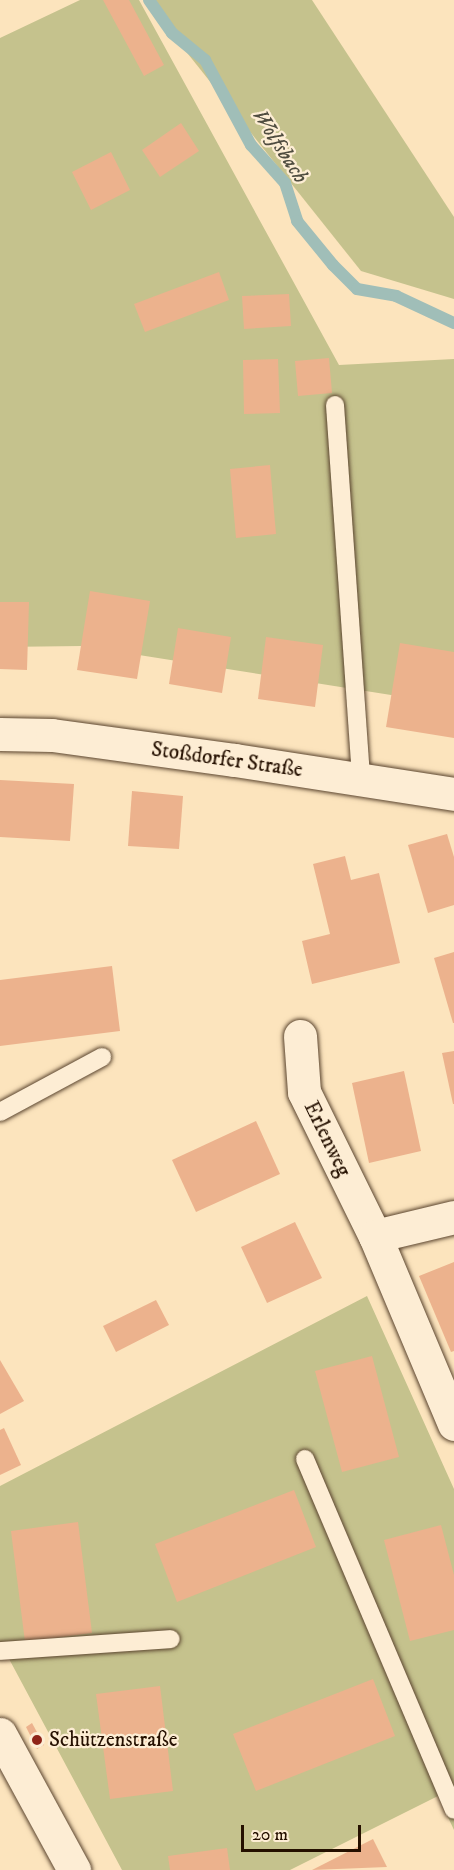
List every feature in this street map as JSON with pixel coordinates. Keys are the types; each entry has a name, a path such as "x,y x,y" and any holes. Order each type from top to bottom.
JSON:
{"street":[{"name":"Stoßdorfer Straße","path":"0,734 52,735 454,794"},
{"name":"Erlenweg","path":"300,1036 304,1092 375,1236 454,1424"},
{"path":"375,1236 454,1217"},
{"path":"4,1752 74,1870"}],"lane":[{"path":"335,405 361,780"},
{"path":"0,1113 102,1057"},
{"path":"305,1459 454,1810"},
{"path":"0,1651 171,1639"}],"shaded area":[{"path":"80,0 139,0 339,365 454,359 454,705 82,646 0,647 0,38"},
{"path":"145,0 312,0 454,217 454,299 361,271"},
{"path":"367,1296 454,1489 454,1830 438,1796 290,1870 122,1870 0,1642 0,1486"}],"building":[{"path":"103,0 129,0 164,65 144,76"},
{"path":"181,123 199,151 160,177 142,150"},
{"path":"111,152 130,190 91,210 72,172"},
{"path":"219,272 229,300 145,332 134,304"},
{"path":"289,294 291,326 244,329 242,296"},
{"path":"329,358 332,393 298,396 295,361"},
{"path":"278,359 280,413 244,414 243,360"},
{"path":"270,465 276,534 236,538 230,469"},
{"path":"90,591 150,601 137,679 77,670"},
{"path":"0,602 29,602 27,670 0,669"},
{"path":"178,628 231,637 222,693 169,684"},
{"path":"266,637 323,645 315,707 258,699"},
{"path":"400,643 454,652 454,738 386,727"},
{"path":"0,780 74,784 70,841 0,837"},
{"path":"132,791 183,796 179,849 128,846"},
{"path":"447,834 454,857 454,905 428,913 408,845"},
{"path":"345,856 351,880 379,873 400,963 312,984 302,941 330,934 313,864"},
{"path":"454,952 454,1023 453,1023 434,958"},
{"path":"112,966 120,1031 0,1046 0,980"},
{"path":"454,1051 454,1104 453,1104 442,1053"},
{"path":"404,1071 421,1151 369,1163 352,1083"},
{"path":"256,1121 280,1174 196,1212 172,1160"},
{"path":"295,1222 322,1278 267,1303 241,1247"},
{"path":"454,1262 454,1351 451,1352 419,1276"},
{"path":"156,1300 169,1325 116,1352 103,1326"},
{"path":"372,1356 399,1457 342,1472 315,1371"},
{"path":"0,1360 24,1401 0,1414"},
{"path":"4,1428 21,1465 0,1475 0,1430"},
{"path":"294,1490 316,1547 177,1602 155,1544"},
{"path":"78,1522 92,1633 25,1642 11,1531"},
{"path":"441,1525 454,1575 454,1630 410,1641 384,1540"},
{"path":"373,1679 395,1736 256,1791 233,1734"},
{"path":"160,1686 173,1791 110,1799 96,1694"},
{"path":"32,1723 44,1745 37,1749 26,1727"},
{"path":"373,1839 387,1867 312,1870"},
{"path":"227,1848 230,1870 170,1870 168,1856"}],"waterway":[{"name":"Wolfsbach","path":"149,0 172,33 205,60 251,145 285,183 297,221 333,265 357,289 396,296 454,323"}],"place":[{"name":"Schützenstraße","path":"37,1740"}]}
